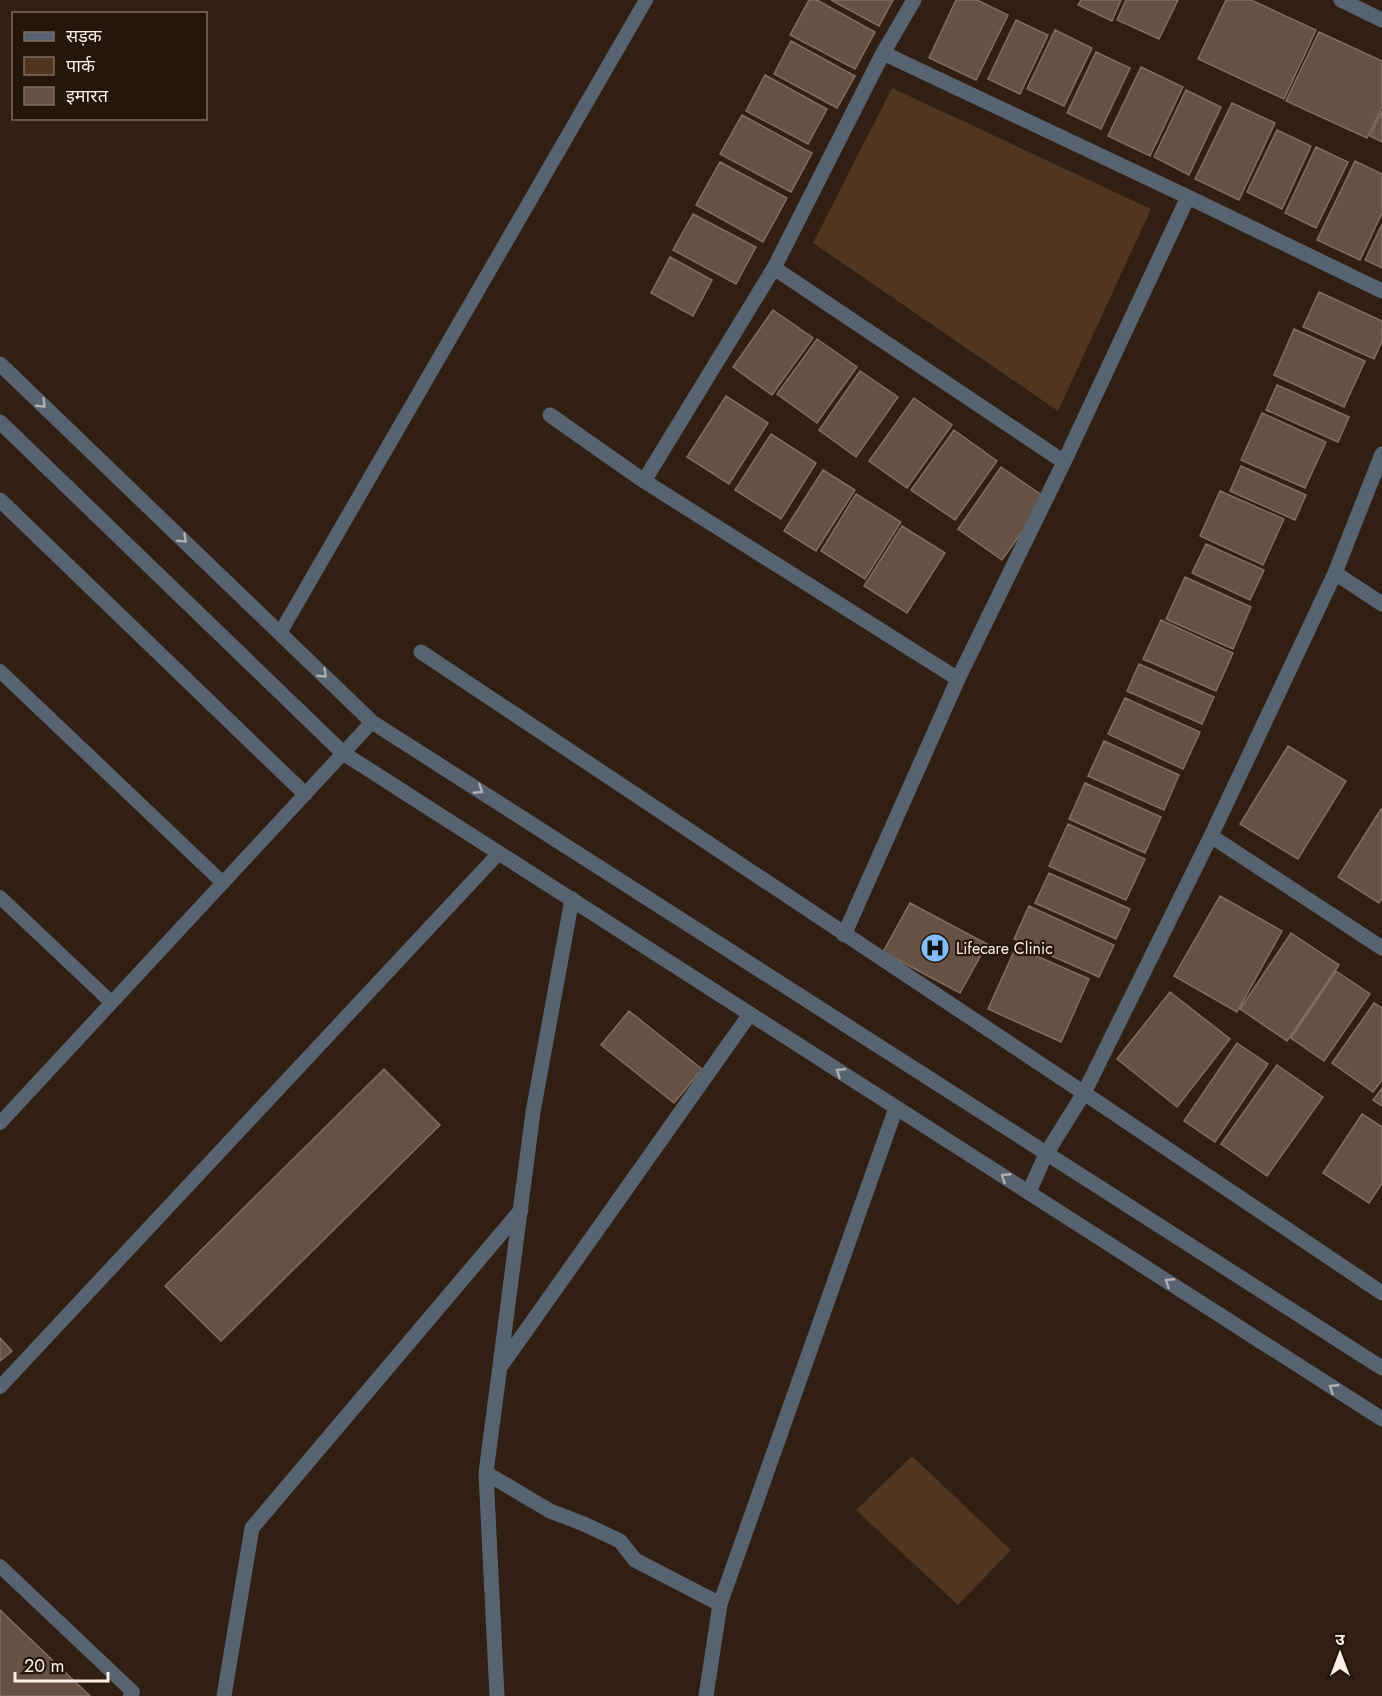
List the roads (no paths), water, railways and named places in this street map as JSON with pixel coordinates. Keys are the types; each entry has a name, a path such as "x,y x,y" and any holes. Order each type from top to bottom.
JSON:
{"street":[{"path":"644,481 774,268 883,53 914,0"},
{"path":"1341,0 1382,20"},
{"path":"883,53 1382,291"},
{"path":"844,935 958,679 1064,462 1188,197"},
{"path":"774,268 1064,462"},
{"path":"0,364 372,722 1382,1368"},
{"path":"550,414 644,481 958,679"},
{"path":"0,422 344,753 1382,1419"},
{"path":"1029,1192 1047,1154 1084,1093 1211,836 1335,573 1382,454"},
{"path":"0,500 305,794"},
{"path":"1335,573 1382,604"},
{"path":"421,652 1382,1293"},
{"path":"1211,836 1382,948"},
{"path":"497,1696 486,1473 534,1112 572,899"},
{"path":"500,1368 750,1014"},
{"path":"706,1696 720,1604 896,1108"},
{"path":"224,1696 252,1528 520,1210"},
{"path":"486,1473 550,1511 620,1541 635,1560 720,1604"}],"lane":[{"path":"280,633 646,0"},
{"path":"0,671 223,883"},
{"path":"0,1123 372,722"},
{"path":"0,1388 499,853"},
{"path":"0,897 111,1002"},
{"path":"0,1566 133,1692 130,1696"}],"place":[{"name":"Lifecare Clinic","path":"935,948"}]}
